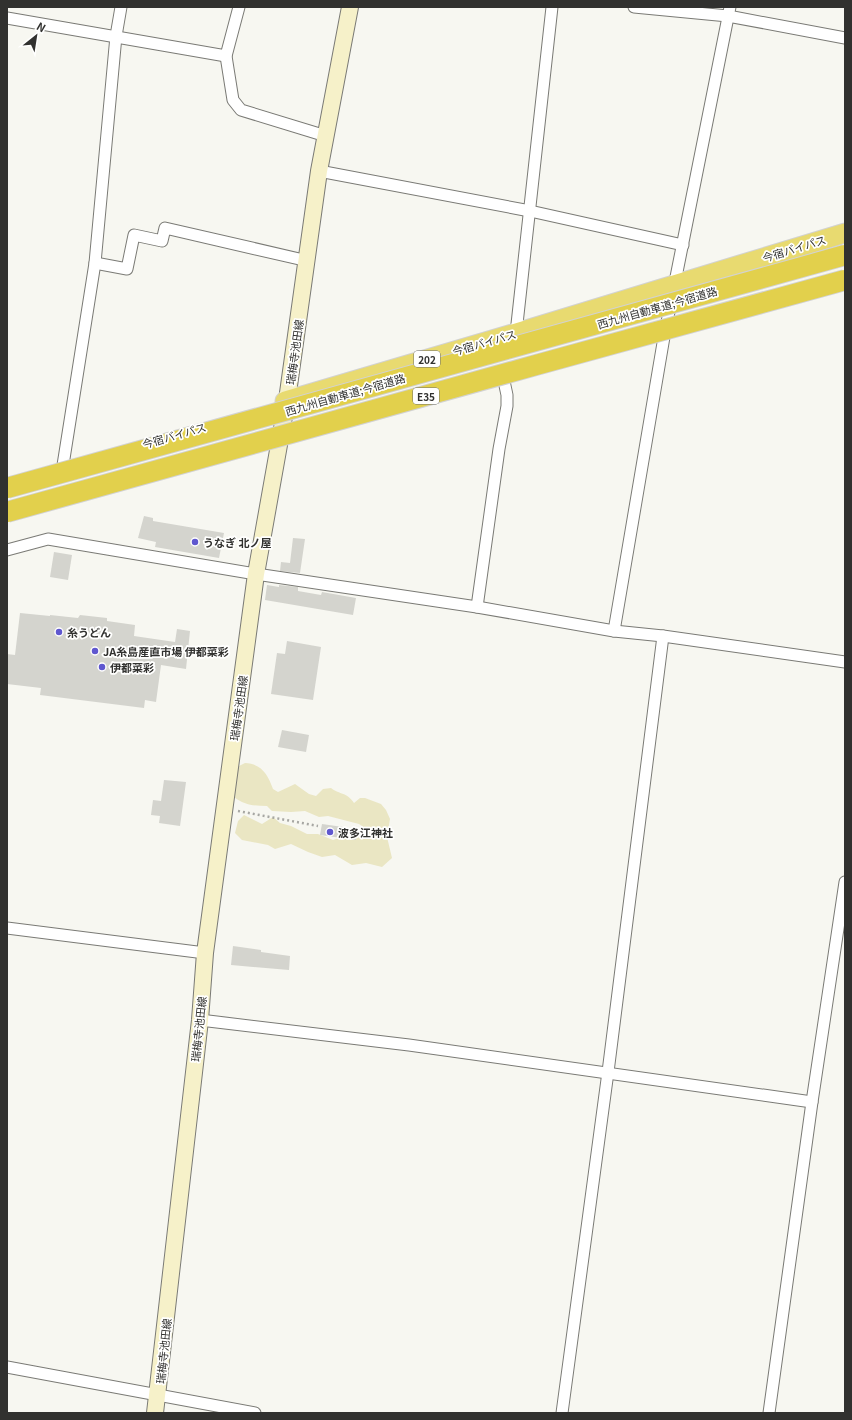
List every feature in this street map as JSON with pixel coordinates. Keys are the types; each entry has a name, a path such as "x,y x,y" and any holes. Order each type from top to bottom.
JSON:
{"highway":[{"name":"今宿バイパス","path":"7,480 166,438 287,400 516,333 845,233"},
{"name":"西九州自動車道;今宿道路","path":"7,488 845,255"},
{"name":"E35","path":"7,512 845,280"},
{"path":"7,522 504,381 845,288"}],"main road":[{"name":"瑞梅寺池田線","path":"155,1413 200,1020 205,953 256,574 280,445 320,171 350,7"}],"street":[{"path":"63,465 95,263 116,36 121,7"},
{"path":"239,7 226,56 233,100 241,110 326,136"},
{"path":"516,333 552,7"},
{"path":"634,7 729,12 845,38"},
{"path":"614,631 664,337 729,12"},
{"path":"7,18 226,56"},
{"path":"320,171 530,211 683,245"},
{"path":"95,263 127,269 134,235 162,241 165,228 308,261"},
{"path":"477,607 499,449 507,406 507,395 504,381"},
{"path":"7,550 48,539 256,574 477,607 614,631 663,636 845,662"},
{"path":"562,1413 608,1072 663,636"},
{"path":"769,1413 812,1102 845,882"},
{"path":"7,928 205,953"},
{"path":"200,1020 409,1045 812,1102"},
{"path":"7,1367 255,1413"}],"path":[{"path":"235,810 318,826"}],"shaded area":[{"path":"245,763 256,766 264,771 273,789 278,792 295,784 309,794 316,796 323,789 331,788 346,795 354,803 360,798 365,798 381,804 386,810 390,819 387,837 392,858 382,867 366,863 352,865 335,855 322,857 291,844 275,849 268,845 242,840 235,833 238,821 244,815 262,824 273,817 280,823 291,826 307,834 318,834 333,840 342,837 350,840 354,835 365,828 359,824 328,816 319,817 305,811 272,811 267,806 253,805 242,802 234,797 237,767"}],"building":[{"path":"144,516 153,518 153,521 224,533 219,558 155,547 156,542 138,538"},
{"path":"293,538 305,539 300,573 280,571 281,562 290,563"},
{"path":"54,552 72,555 68,580 50,577"},
{"path":"267,585 279,587 279,585 298,587 298,591 321,595 322,592 356,598 353,615 265,600"},
{"name":"伊都菜彩","path":"20,613 78,618 80,615 107,618 107,621 135,625 134,636 175,642 177,629 190,631 186,669 161,665 156,702 145,700 144,708 40,695 41,688 7,684 7,654 15,655"},
{"path":"287,641 321,647 313,700 271,694 277,653 285,654"},
{"path":"282,730 309,735 306,752 278,747"},
{"path":"164,780 186,782 180,826 159,823 160,816 151,815 153,800 161,801"},
{"path":"322,824 357,829 356,840 320,835"},
{"path":"233,946 290,956 289,970 231,965"}],"place":[{"name":"うなぎ 北ノ屋","path":"195,542"},
{"name":"糸うどん","path":"59,632"},
{"name":"JA糸島産直市場 伊都菜彩","path":"95,651"},
{"name":"伊都菜彩","path":"102,667"},
{"name":"波多江神社","path":"330,832"}]}
